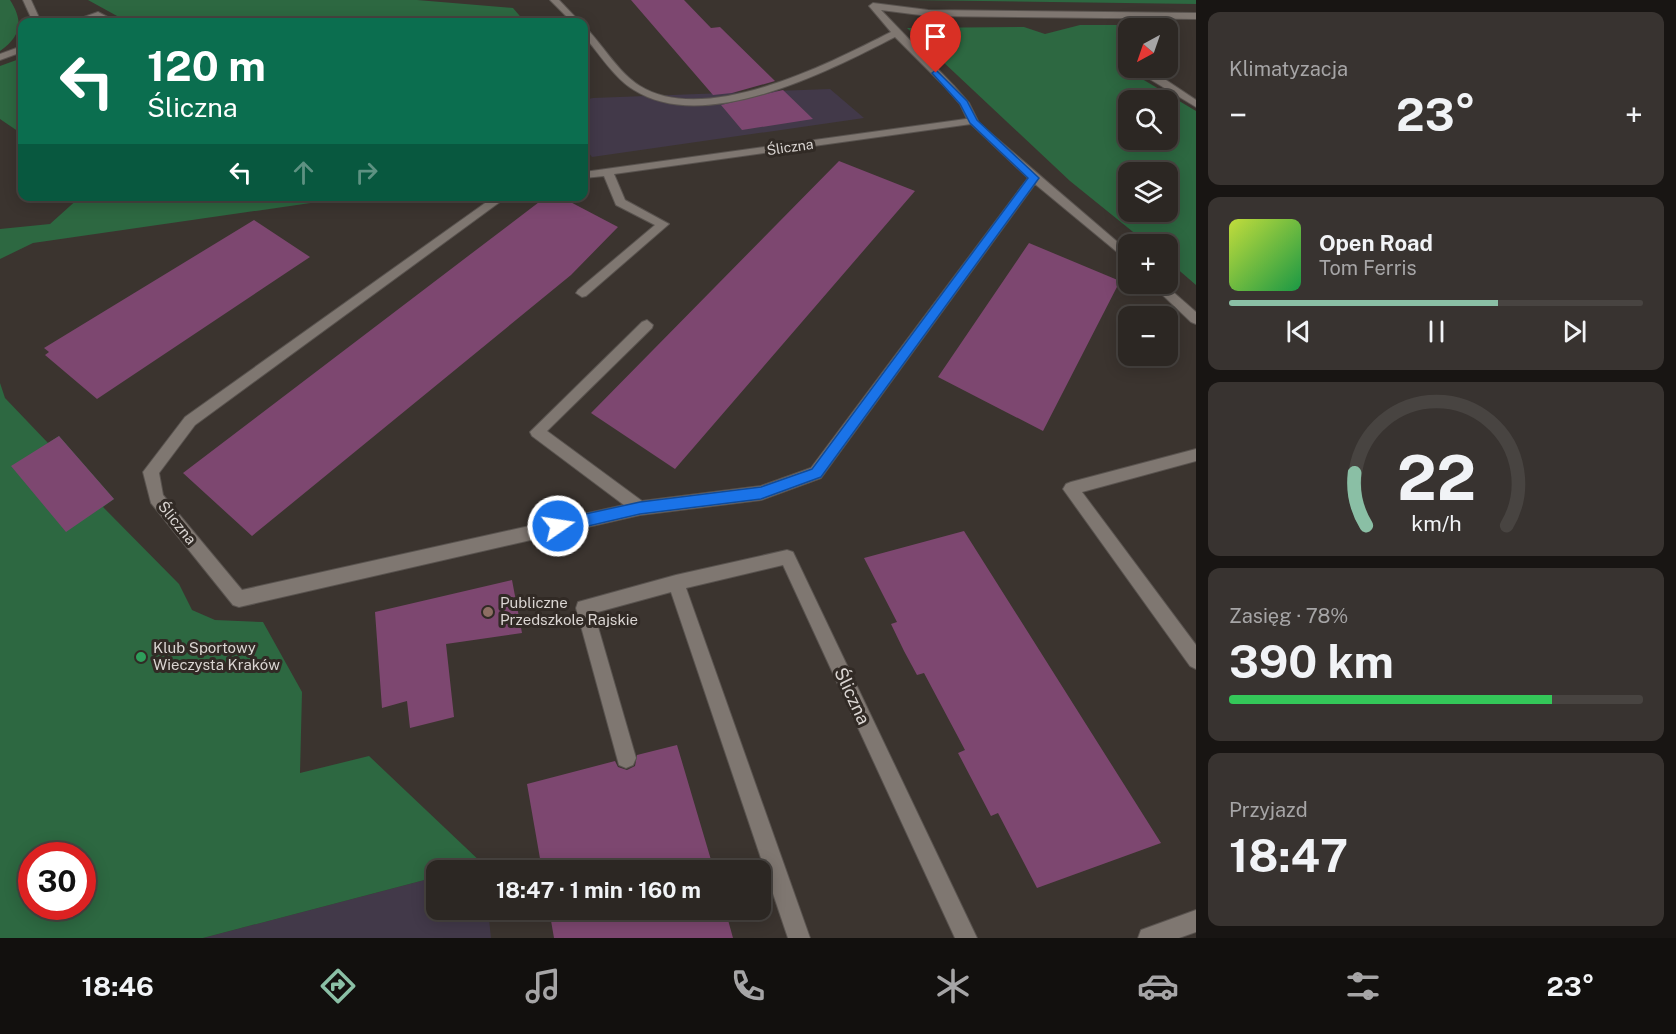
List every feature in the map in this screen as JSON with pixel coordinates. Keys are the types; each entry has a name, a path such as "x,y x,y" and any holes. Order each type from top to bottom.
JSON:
{"street":[{"path":"27,0 35,18"},
{"path":"554,0 572,18"},
{"path":"871,4 928,13 1196,16"},
{"path":"871,4 896,33 951,88 964,103 973,121 1034,178 1118,248"},
{"path":"88,18 98,15 104,18"},
{"path":"588,35 636,87 656,97 686,102 713,102 754,93 793,80 860,52 896,33"},
{"path":"0,57 18,50"},
{"path":"1154,78 1196,104"},
{"name":"Śliczna","path":"588,175 973,121"},
{"path":"582,293 663,224 620,202 608,173"},
{"name":"Śliczna","path":"496,201 190,421 151,472 156,498 239,599 640,508 761,493 816,473 1034,178"},
{"path":"1168,294 1196,319"},
{"path":"640,508 537,432 647,325"},
{"path":"1196,455 1071,489 1196,660"},
{"name":"Śliczna","path":"626,758 584,608 676,583 787,557 966,938"},
{"path":"676,583 799,938"},
{"path":"1149,938 1196,921"}],"shaded area":[{"path":"830,89 864,118 592,157 588,152 588,99"},
{"path":"426,880 426,920 489,920 491,938 203,938"}],"green space":[{"path":"0,0 10,0 18,18 18,28 12,40 0,51"},
{"path":"88,0 417,0 513,8 522,18 121,18"},
{"path":"911,0 1196,0 1196,4"},
{"path":"1080,25 1118,25 1118,78 1140,78 1161,90 1118,90 1118,150 1178,150 1178,100 1196,111 1196,285 1178,269 1178,234 1136,234 1121,222 1178,222 1178,162 1118,162 1118,220 1070,181 907,28 1024,27 1045,34"},
{"path":"18,59 18,131 0,119 0,66"},
{"path":"76,201 324,201 33,243 0,259 0,229 50,224"},
{"name":"Klub Sportowy Wieczysta Kraków","path":"0,383 5,398 48,443 59,436 114,499 103,507 179,584 192,610 215,620 263,622 302,692 300,773 369,756 479,860 426,860 426,880 203,938 0,938"}],"building":[{"path":"631,0 684,0 711,28 720,27 775,81 732,93 713,95"},
{"path":"783,90 813,119 742,130 721,105"},
{"path":"839,161 915,191 675,469 591,413"},
{"path":"540,201 569,201 618,227 571,275 252,536 183,473"},
{"path":"254,220 310,257 97,399 45,355 49,352 44,348"},
{"path":"1029,243 1118,280 1118,285 1043,431 938,377"},
{"path":"59,436 114,499 66,532 11,466"},
{"path":"964,531 1161,843 1037,888 998,813 991,816 958,753 965,750 924,673 917,675 904,651 891,624 897,622 864,558"},
{"path":"512,580 522,633 446,644 454,717 410,728 407,701 382,708 375,612"},
{"path":"677,745 711,860 540,860 527,784 615,761 618,767 627,770 635,766 637,755"},
{"path":"551,920 728,920 733,938 554,938"}],"place":[{"name":"Publiczne Przedszkole Rajskie","path":"488,612"},
{"name":"Klub Sportowy Wieczysta Kraków","path":"141,657"}],"route":[{"path":"558,526 640,508 761,493 816,473 1034,178 973,121 964,103 936,73"}]}
